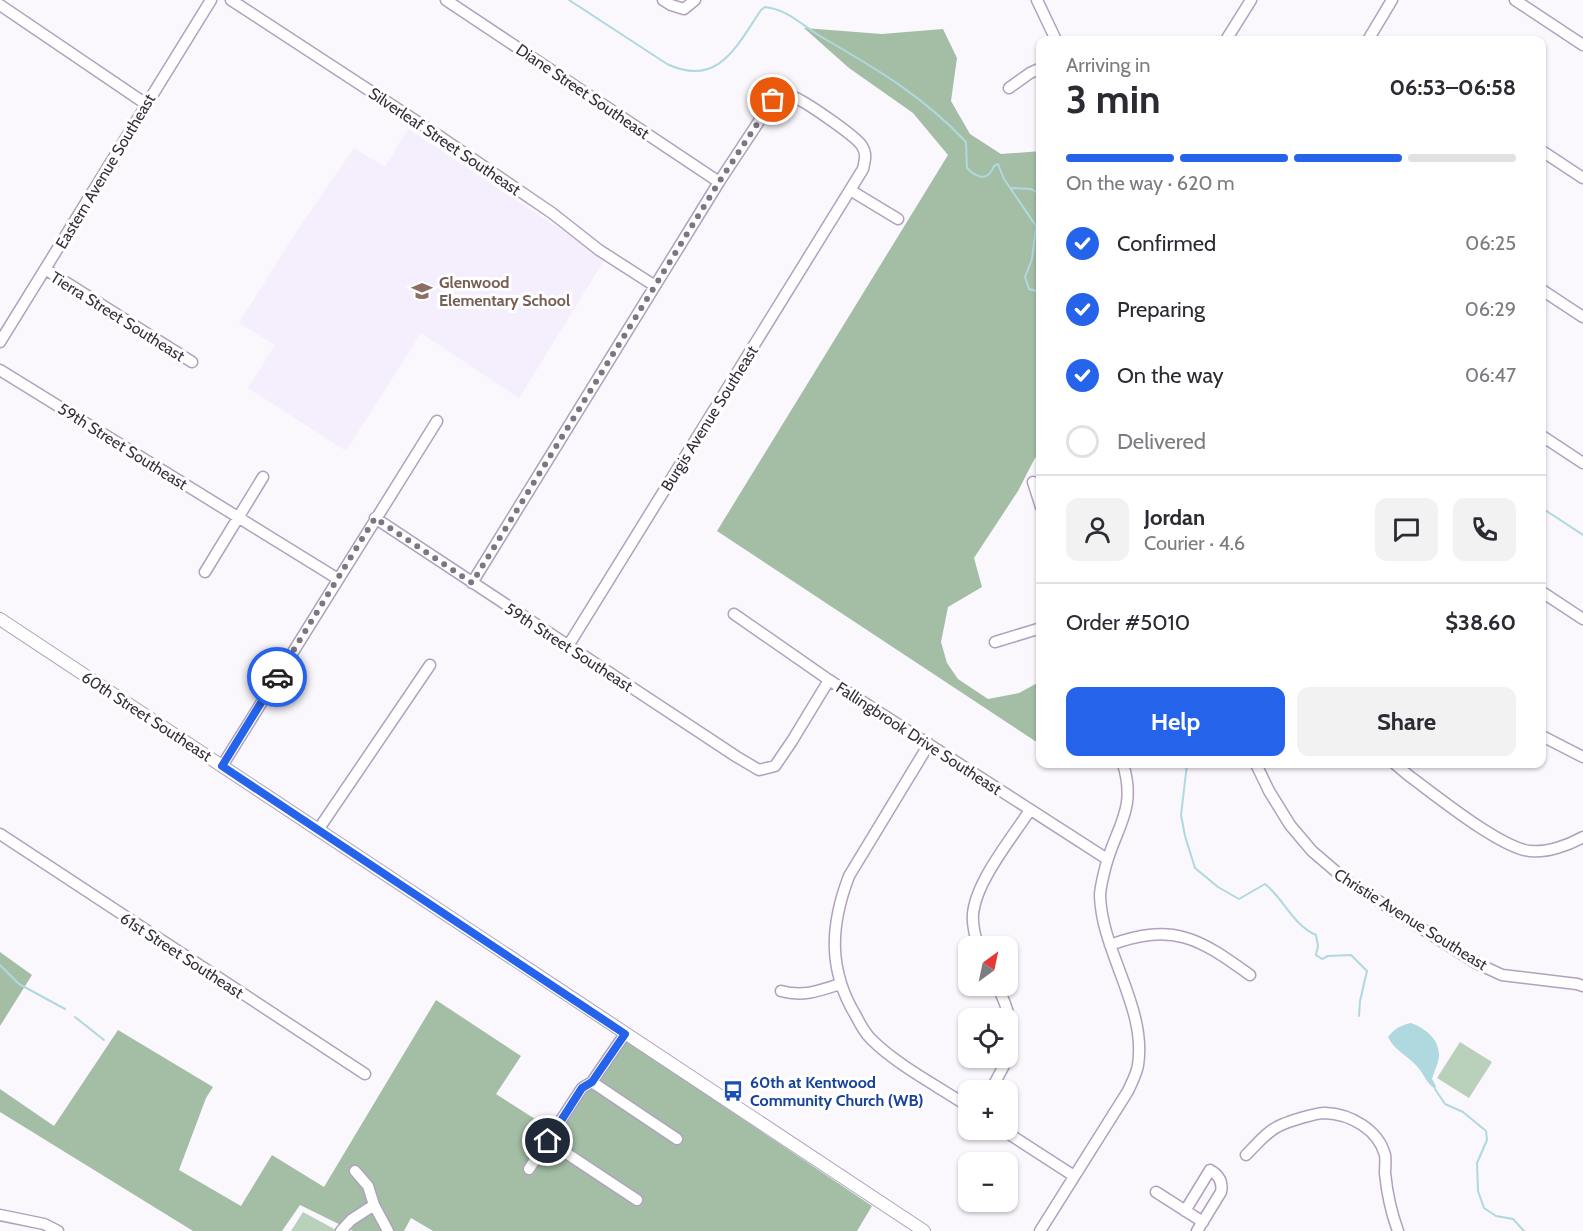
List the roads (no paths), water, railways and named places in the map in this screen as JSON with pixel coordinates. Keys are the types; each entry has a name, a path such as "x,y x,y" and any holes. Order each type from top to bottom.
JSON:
{"main road":[{"name":"60th Street Southeast","path":"0,620 924,1231"}],"street":[{"name":"Eastern Avenue Southeast","path":"0,342 211,0"},
{"name":"Silverleaf Street Southeast","path":"231,0 439,136 552,213 599,250 655,286"},
{"name":"Diane Street Southeast","path":"446,0 719,182"},
{"path":"663,0 670,5 684,9 695,0"},
{"path":"1038,0 1054,36"},
{"path":"1228,36 1251,0"},
{"path":"1373,36 1392,0"},
{"path":"1515,0 1583,45"},
{"path":"0,5 146,104"},
{"path":"1009,88 1036,70"},
{"name":"Burgis Avenue Southeast","path":"568,646 863,169 866,155 862,144 851,135 796,98 781,96 773,100 762,115 719,182"},
{"path":"1546,154 1583,178"},
{"path":"472,583 719,182"},
{"path":"850,190 898,219"},
{"name":"Tierra Street Southeast","path":"45,269 192,362"},
{"path":"1546,293 1583,317"},
{"name":"59th Street Southeast","path":"0,370 338,579"},
{"path":"222,766 436,421"},
{"path":"1546,439 1583,464"},
{"path":"205,572 263,477"},
{"path":"1033,482 1036,491"},
{"name":"59th Street Southeast","path":"375,518 759,770 775,766 829,680"},
{"path":"1546,595 1583,619"},
{"name":"Fallingbrook Drive Southeast","path":"734,614 829,680 1107,859"},
{"path":"996,642 1036,630"},
{"path":"318,830 430,665"},
{"path":"1546,738 1583,757"},
{"path":"929,744 860,856 840,899 834,949 840,984 848,1003 870,1038 902,1063 958,1100"},
{"path":"1040,1231 1128,1090 1138,1066 1139,1039 1135,1019 1103,921 1100,893 1107,859 1128,806 1127,776 1124,768"},
{"name":"Christie Avenue Southeast","path":"1258,768 1290,825 1312,851 1347,881 1476,963 1502,975 1583,986"},
{"path":"1400,768 1497,838 1518,847 1529,851 1553,848 1583,837"},
{"path":"975,936 973,913 979,888 1029,810"},
{"name":"61st Street Southeast","path":"0,834 365,1074"},
{"path":"1110,945 1131,937 1157,933 1185,937 1219,953 1250,975"},
{"path":"781,991 798,995 809,994 840,984"},
{"path":"529,1169 582,1088 592,1082 625,1034"},
{"path":"592,1082 677,1139"},
{"path":"1246,1155 1280,1126 1323,1113 1349,1118 1364,1126 1377,1140 1385,1156 1385,1174 1391,1211 1398,1231"},
{"path":"1018,1139 1074,1176"},
{"path":"548,1141 637,1200"},
{"path":"1156,1192 1185,1211 1200,1227 1221,1192 1222,1186 1214,1172 1210,1170 1185,1211"},
{"path":"355,1171 368,1186 374,1205 388,1231"},
{"path":"341,1231 351,1220 374,1205"},
{"path":"0,1215 44,1224 58,1231"}],"water":[{"path":"1411,1023 1426,1031 1434,1039 1438,1049 1439,1058 1432,1079 1436,1086 1435,1089 1416,1065 1395,1047 1388,1037 1398,1028"}],"waterway":[{"path":"569,0 667,64 685,70 700,71 724,60 765,7 789,15 881,73 934,111 966,142 967,168 975,174 985,176 998,164 1004,179 1036,226"},
{"path":"1011,188 1031,189 1036,192"},
{"path":"1036,226 1032,259 1025,277 1029,289 1036,291"},
{"path":"1546,511 1583,535"},
{"path":"1187,768 1181,815 1195,868 1218,887 1239,899 1265,884 1301,925 1316,935 1318,946 1316,955 1322,959 1328,956 1351,955 1367,971 1359,1016"},
{"path":"0,965 19,984 65,1009"},
{"path":"75,1017 104,1040"},
{"path":"1435,1089 1445,1104 1463,1112 1486,1131 1487,1140 1477,1163 1478,1191 1484,1208 1496,1216 1513,1219 1524,1231"}],"place":[{"name":"Glenwood Elementary School","path":"422,291"},
{"name":"60th at Kentwood Community Church (WB)","path":"733,1091"}]}
